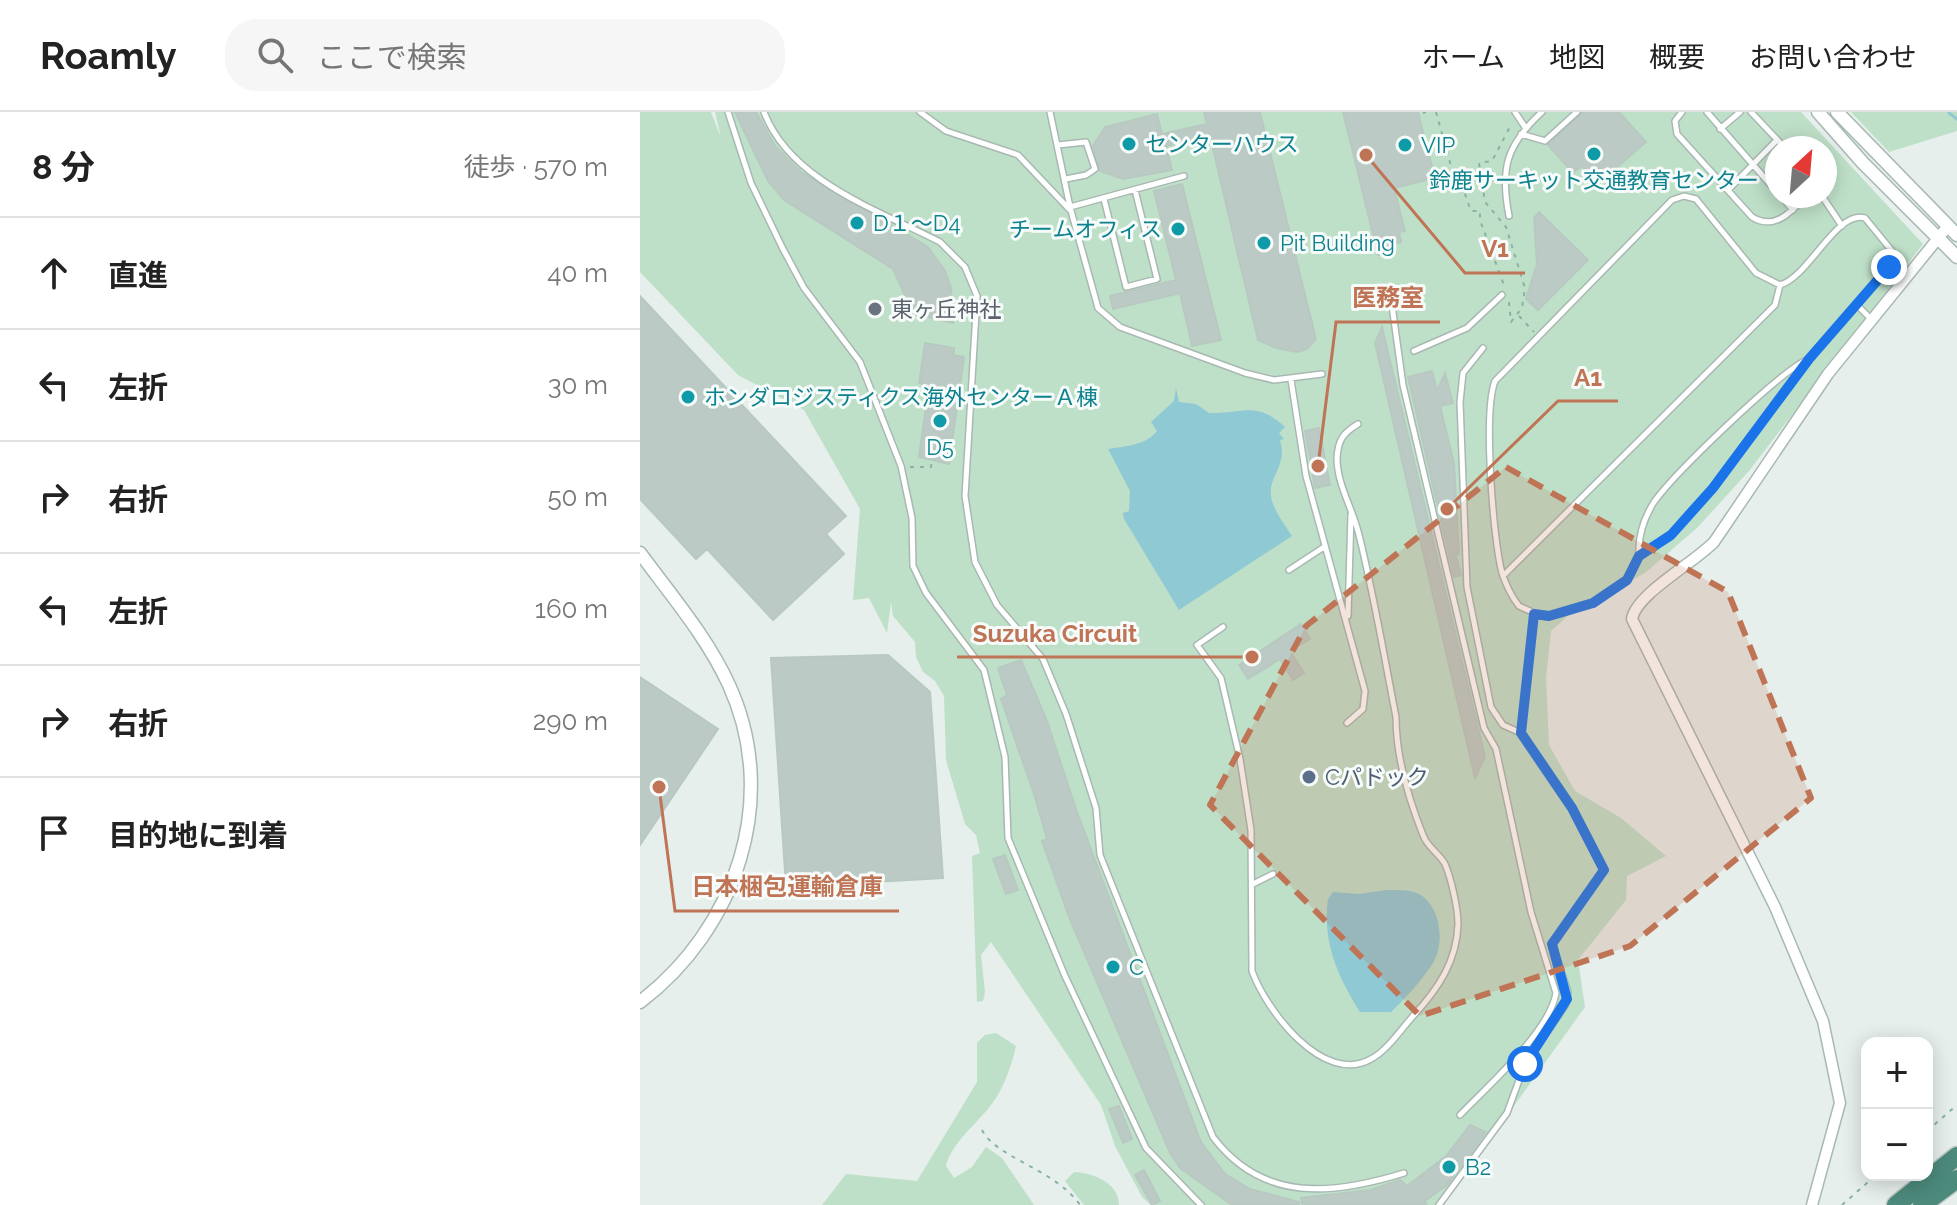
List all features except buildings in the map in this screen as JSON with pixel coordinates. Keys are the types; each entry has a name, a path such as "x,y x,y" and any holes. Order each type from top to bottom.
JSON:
{"highway":[{"path":"1896,1205 1957,1156"},
{"path":"1922,1205 1957,1179"}],"street":[{"path":"1818,112 1957,257"},
{"path":"1812,1205 1840,1103 1823,1021 1781,919 1632,619 1641,600 1714,542 1828,374 1938,239 1952,231 1837,112"},
{"path":"640,553 700,635 730,686 744,730 751,789 742,856 716,918 686,960 640,1002"}],"lane":[{"path":"728,112 751,183 783,249 804,288 860,362 901,466 912,518 913,566 926,593 984,670 1005,757 1008,838 1065,976 1146,1148 1201,1205"},
{"path":"764,112 778,142 802,167 940,242 958,257 972,279 978,312 965,496 975,562 997,605 1043,659 1055,687 1096,808 1100,855 1213,1137 1244,1170 1293,1187 1332,1189 1404,1173"},
{"path":"920,112 946,131 1018,155 1071,209"},
{"path":"1050,112 1071,209 1098,308 1113,324 1245,373 1291,380 1322,374"},
{"path":"1515,112 1525,127"},
{"path":"1509,216 1503,171 1525,127 1542,112"},
{"path":"1521,134 1545,141 1577,112"},
{"path":"1682,112 1675,121 1677,134 1761,222 1778,221 1793,210"},
{"path":"1707,112 1765,178"},
{"path":"1720,129 1740,112"},
{"path":"1751,112 1773,136"},
{"path":"1058,145 1086,142 1095,169 1086,175 1066,179"},
{"path":"1728,190 1765,152"},
{"path":"1071,209 1184,176"},
{"path":"1104,199 1126,287 1157,279 1135,190"},
{"path":"1780,285 1756,273 1700,203 1690,197 1679,197 1499,376 1490,397 1494,513 1503,576 1519,606 1534,614 1559,614 1605,597 1627,580 1639,556 1643,525 1666,489 1740,416 1798,364 1809,359"},
{"path":"1830,208 1842,226"},
{"path":"1503,576 1775,305 1780,285 1794,277 1853,217 1865,218 1892,251 1889,267 1809,359 1713,488 1671,535 1639,556"},
{"path":"1390,291 1403,385 1484,728 1496,749 1531,912 1556,993 1552,1006 1520,1053 1460,1115"},
{"path":"1414,351 1467,328 1502,295"},
{"path":"1857,305 1871,319"},
{"path":"1439,1205 1507,1113 1525,1064 1565,1006 1568,992 1552,944 1604,870 1572,808 1521,733 1503,725 1491,707 1467,587 1460,385 1469,363 1483,348"},
{"path":"1291,380 1302,461 1367,699 1363,709 1347,723"},
{"path":"1223,627 1197,645 1221,678 1230,704 1251,830 1252,971 1258,989 1287,1028 1332,1063 1351,1065 1371,1059 1441,984 1458,922 1444,864 1423,839 1396,739 1390,686 1352,505 1339,481 1339,441 1345,432 1358,424"},
{"path":"1348,622 1352,505"},
{"path":"1289,570 1324,547"},
{"path":"1521,733 1534,614"},
{"path":"1253,884 1273,874"}],"path":[{"path":"1436,112 1454,177 1459,177 1471,211 1480,211 1480,220 1505,288"},
{"path":"1510,303 1511,322 1518,315 1525,288 1506,227 1485,202 1479,163 1492,161 1514,121"},
{"path":"1518,315 1538,336"},
{"path":"901,466 931,467 932,460"},
{"path":"1933,1126 1957,1105"},
{"path":"982,1130 999,1149 1038,1167 1063,1186 1080,1205"},
{"path":"1842,1205 1869,1181"}],"highlighted area":[{"path":"1506,467 1728,592 1811,798 1630,946 1420,1016 1210,805 1306,626"}],"green space":[{"path":"640,112 711,112 721,138 715,112 1801,112 1823,136 1765,136 1765,208 1837,208 1837,151 1923,244 1749,471 1698,527 1645,573 1570,614 1551,631 1546,678 1549,745 1575,791 1621,818 1666,856 1627,876 1626,900 1578,960 1585,1007 1443,1205 1151,1205 1142,1197 1115,1146 1101,1105 991,942 981,955 985,992 983,1001 977,1002 972,856 980,853 976,835 965,824 946,760 944,696 935,681 923,672 916,657 915,642 893,616 891,602 887,633 869,598 853,600 860,509 804,410 738,375 640,272"},
{"path":"1851,112 1957,112 1957,131 1889,152"},
{"path":"996,1033 1016,1046 1003,1085 985,1112 959,1141 946,1166 954,1178 972,1167 986,1147 1002,1158 1034,1205 822,1205 846,1174 917,1181 977,1082 977,1043 985,1035"},
{"path":"1074,1172 1089,1174 1110,1185 1119,1205 1084,1205 1065,1181"}],"water":[{"path":"1176,388 1179,402 1196,404 1209,413 1257,411 1285,427 1279,433 1284,439 1280,440 1282,457 1272,482 1271,496 1292,536 1179,610 1124,519 1123,513 1129,511 1130,491 1108,449 1134,444 1152,436 1157,431 1151,422 1174,401"},
{"path":"1387,890 1412,891 1432,907 1439,926 1437,955 1414,989 1391,1012 1360,1012 1345,986 1330,944 1328,899 1333,892 1359,894"}],"waterway":[{"path":"1949,113 1957,119"}],"place":[{"name":"センターハウス","path":"1129,144"},
{"name":"VIP","path":"1405,145"},
{"name":"鈴鹿サーキット交通教育センター","path":"1594,154"},
{"name":"V1","path":"1366,155"},
{"name":"D１～D4","path":"857,223"},
{"name":"チームオフィス","path":"1178,229"},
{"name":"Pit Building","path":"1264,243"},
{"name":"東ヶ丘神社","path":"875,309"},
{"name":"ホンダロジスティクス海外センターＡ棟","path":"688,397"},
{"name":"D5","path":"940,421"},
{"name":"医務室","path":"1318,466"},
{"name":"A1","path":"1447,509"},
{"name":"Suzuka Circuit","path":"1252,657"},
{"name":"Cパドック","path":"1309,777"},
{"name":"日本梱包運輸倉庫","path":"659,787"},
{"name":"C","path":"1113,967"},
{"name":"B2","path":"1449,1167"}],"route":[{"path":"1525,1064 1567,999 1568,992 1552,944 1604,870 1572,808 1521,733 1534,614 1549,616 1593,603 1627,580 1639,556 1671,535 1713,488 1809,359 1889,267"}]}
